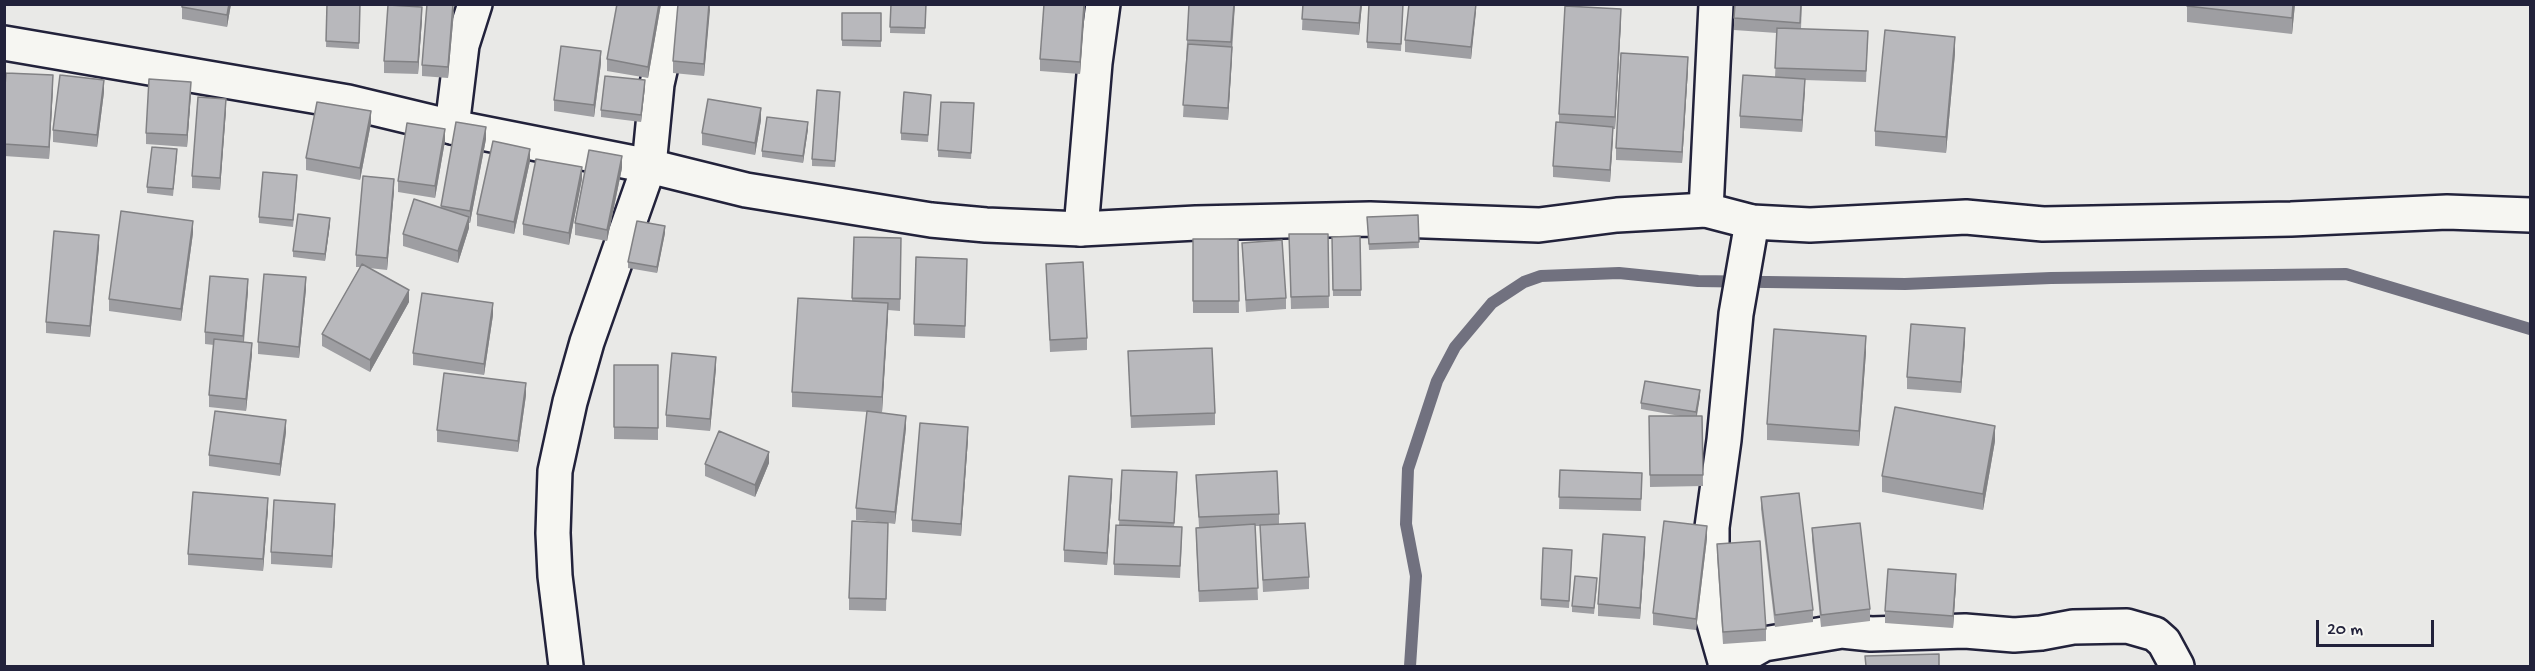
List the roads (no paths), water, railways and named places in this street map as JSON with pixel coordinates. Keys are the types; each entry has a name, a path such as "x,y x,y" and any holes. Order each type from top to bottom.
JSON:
{"street":[{"path":"452,127 462,45 475,4"},
{"path":"566,666 554,544 555,471 570,402 587,342 649,166 657,84 675,4"},
{"path":"1081,229 1095,63 1103,4"},
{"path":"1706,210 1716,4"},
{"path":"4,44 348,102 452,127 649,166 746,190 931,220 1081,229 1196,223 1370,219 1539,225 1617,215 1706,210 1752,222 1810,225 1966,217 2043,224 2291,219 2447,212 2530,215"},
{"path":"1752,222 1736,314 1723,449 1712,526 1712,616 1725,666 1764,644 1842,631 1871,634 1965,631 2014,635 2073,627 2127,626 2155,634 2163,642 2177,666"}],"waterway":[{"path":"1410,666 1416,576 1406,524 1408,469 1437,381 1455,347 1492,303 1524,282 1541,276 1619,273 1698,281 1905,284 2051,278 2346,274 2530,329"}]}
